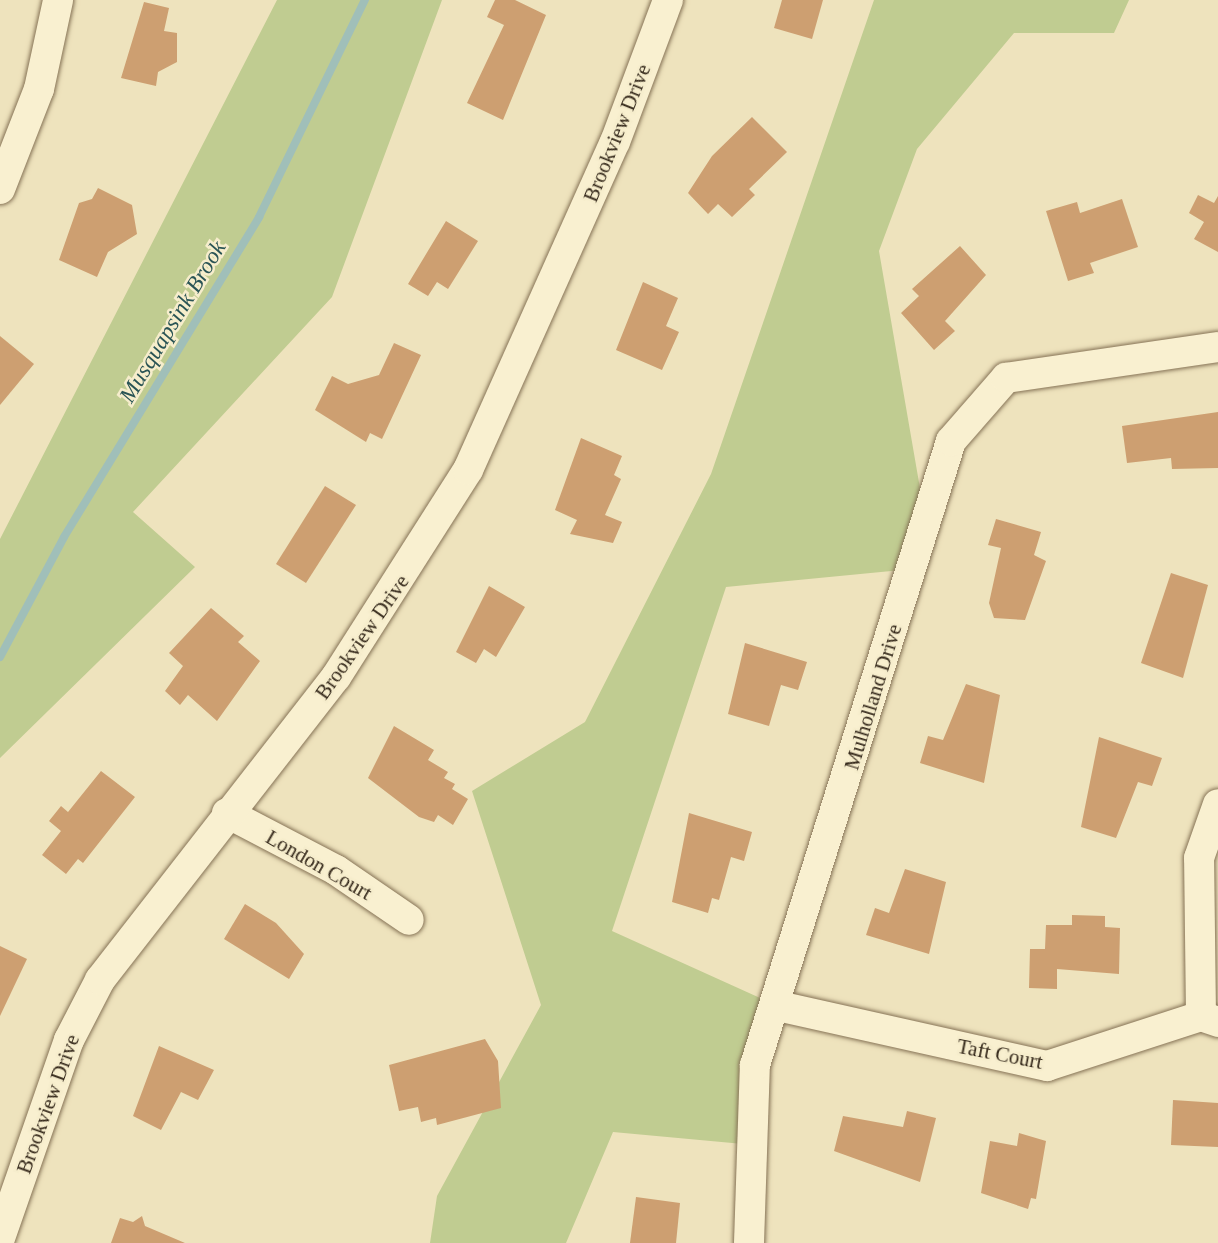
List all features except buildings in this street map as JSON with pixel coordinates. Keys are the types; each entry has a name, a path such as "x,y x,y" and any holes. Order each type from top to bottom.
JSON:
{"street":[{"path":"0,189 39,89 58,0"},
{"name":"Brookview Drive","path":"0,1238 64,1054 100,980 384,610 468,470 615,142 668,0"},
{"name":"Mulholland Drive","path":"749,1243 755,1065 778,1006 951,441 1006,378 1218,347"},
{"path":"1209,1019 1199,858 1218,804"},
{"name":"London Court","path":"228,813 336,870 409,920"},
{"name":"Taft Court","path":"778,1006 1047,1066 1209,1019"}],"green space":[{"path":"277,0 442,0 332,297 133,512 195,567 0,758 0,539"},
{"path":"874,0 1129,0 1114,33 1014,33 917,149 879,251 926,523 912,569 726,587 612,931 778,1006 754,1145 613,1132 566,1243 430,1243 437,1196 541,1005 472,791 585,722 711,474"}],"waterway":[{"name":"Musquapsink Brook","path":"0,657 64,537 259,217 365,0"}]}
